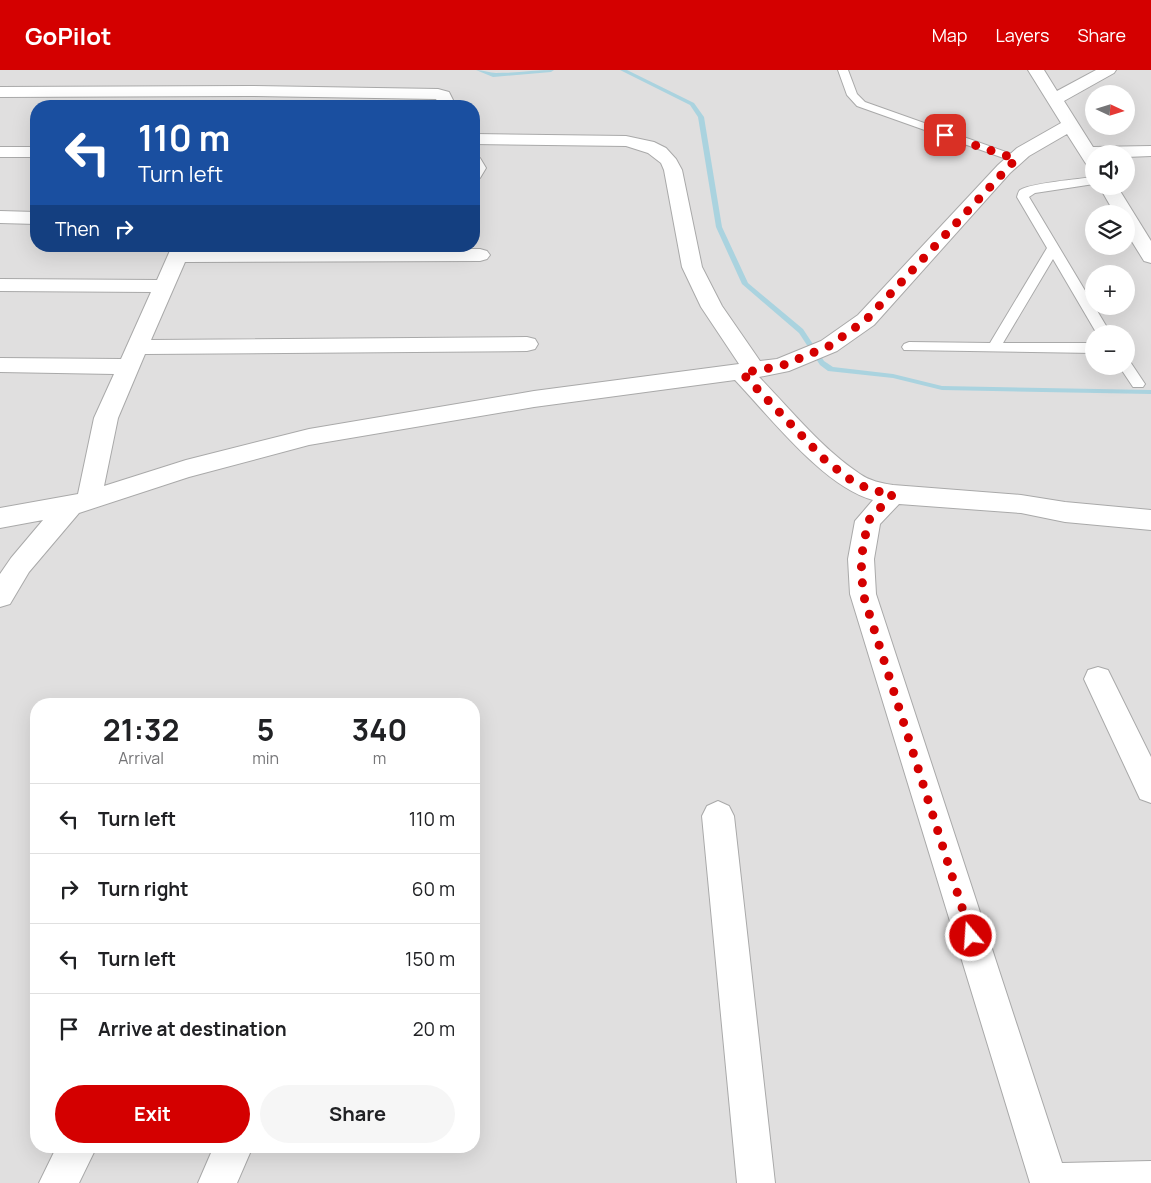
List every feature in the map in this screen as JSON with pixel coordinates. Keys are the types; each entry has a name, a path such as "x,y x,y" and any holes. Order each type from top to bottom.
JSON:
{"street":[{"path":"1036,70 1085,150"},
{"path":"1054,99 1108,70"},
{"path":"246,99 256,76"},
{"path":"0,92 246,99 438,94 443,96 445,100"},
{"path":"0,518 80,503 186,469 309,437 534,400 749,372 781,366 829,346 866,320 1023,152 1070,125"},
{"path":"480,140 626,141 647,145 658,150 669,160 673,170 692,267 712,307 749,372 825,460 852,481 871,490 893,494 978,499 1065,512 1151,520"},
{"path":"1135,153 1151,151"},
{"path":"0,152 30,152"},
{"path":"0,218 30,218"},
{"path":"1135,231 1151,257"},
{"path":"0,596 20,565 80,503 106,418 179,252"},
{"path":"254,252 480,255"},
{"path":"0,284 164,286"},
{"path":"137,347 526,344"},
{"path":"0,365 128,368"},
{"path":"893,494 868,521 861,559 863,594 1049,1183"},
{"path":"1098,679 1151,789"},
{"path":"718,816 756,1183"},
{"path":"58,1183 74,1153"},
{"path":"217,1183 231,1153"},
{"path":"1056,1183 1151,1180"}],"lane":[{"path":"843,70 852,95 861,104 1016,159"},
{"path":"1085,182 1024,193 1023,197 1099,325"},
{"path":"994,347 1053,248"},
{"path":"909,347 1085,348"},
{"path":"1132,375 1138,384"}],"shaded area":[{"path":"0,70 1151,70 1151,1183 0,1183"}],"waterway":[{"path":"479,70 493,75 551,70"},
{"path":"623,70 692,104 701,117 719,227 745,284 801,331 822,363 831,369 893,376 942,388 1151,392"}],"route":[{"path":"945,135 1016,159 1004,169 866,320 829,346 781,366 742,373 825,460 852,481 871,490 893,494 868,521 861,559 863,594 971,936"}]}
